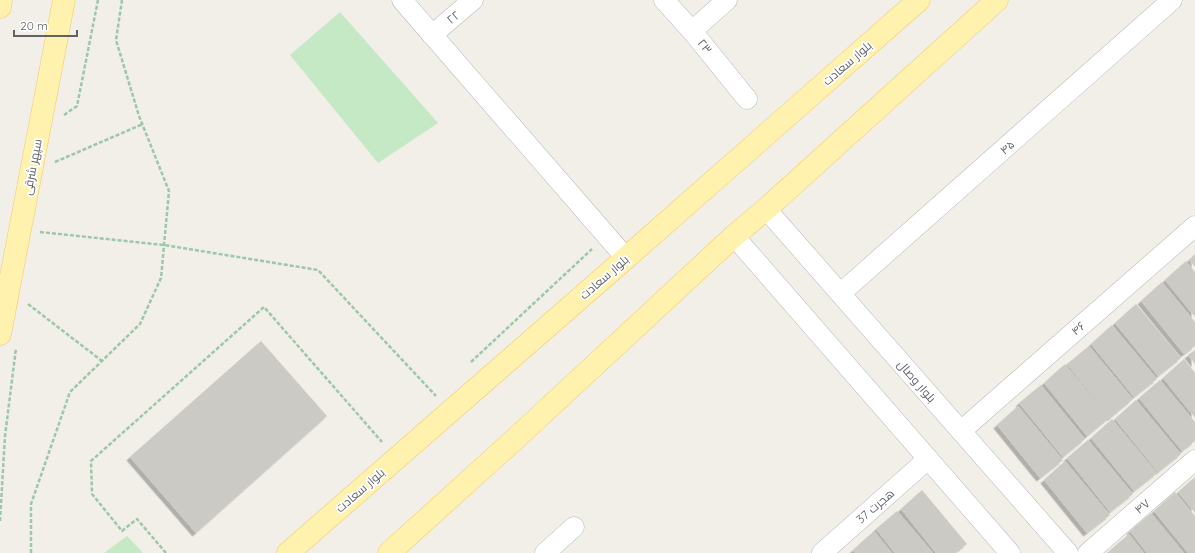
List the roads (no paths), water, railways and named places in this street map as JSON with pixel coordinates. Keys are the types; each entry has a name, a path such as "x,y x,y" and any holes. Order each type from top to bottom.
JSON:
{"main road":[{"path":"0,7 1,0"},
{"name":"سپهر شرقی","path":"8,339 20,229 64,0"},
{"name":"بلوار سعادت","path":"288,553 919,0"},
{"path":"389,553 514,440 734,236 998,0"}],"street":[{"path":"402,0 626,258"},
{"name":"۲۲","path":"432,35 473,0"},
{"path":"664,0 692,30"},
{"name":"۲۳","path":"727,0 692,30 747,99"},
{"name":"۴۵","path":"841,293 1172,0"},
{"name":"بلوار وصال","path":"766,209 1068,553"},
{"name":"۴۶","path":"961,431 1195,226"},
{"path":"734,236 1010,553"},
{"name":"هجرت 37","path":"822,553 928,459"},
{"name":"۴۷","path":"1088,553 1195,460"},
{"path":"545,553 574,527"}]}
